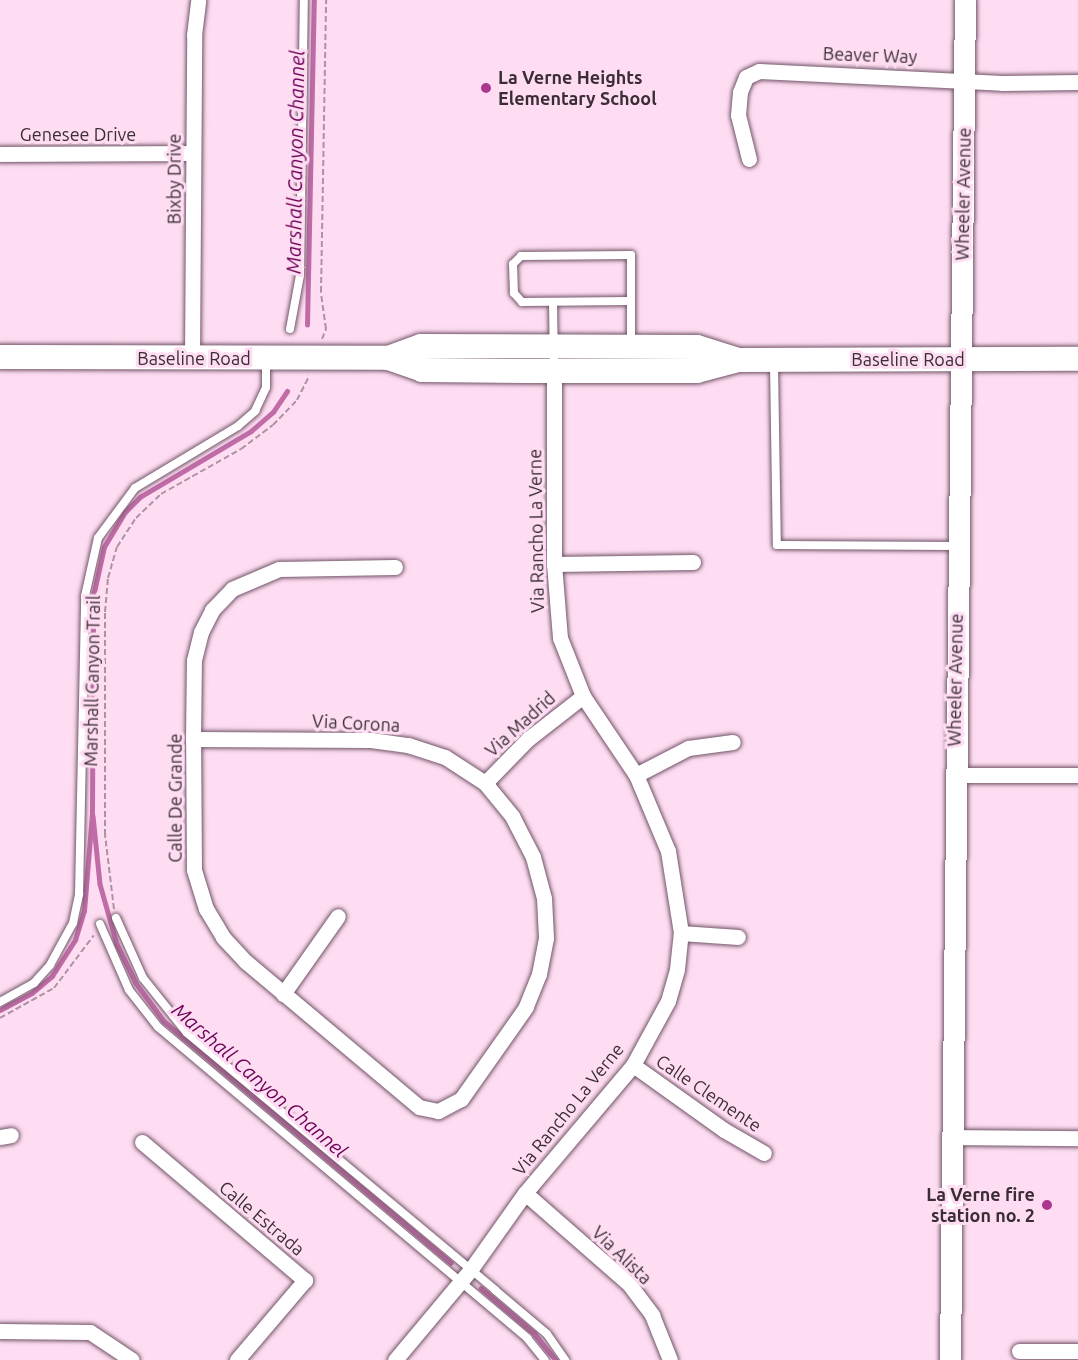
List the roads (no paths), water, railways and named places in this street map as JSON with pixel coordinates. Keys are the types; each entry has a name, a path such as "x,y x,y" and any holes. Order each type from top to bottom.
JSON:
{"main road":[{"name":"Wheeler Avenue","path":"950,1360 954,776 965,0"},
{"name":"Baseline Road","path":"0,357 388,358 422,370 554,359 631,347 697,347 738,360"},
{"name":"Baseline Road","path":"554,359 697,371 738,360 1078,359"}],"street":[{"name":"Bixby Drive","path":"192,358 193,153 198,0"},
{"name":"Beaver Way","path":"748,159 738,116 740,92 746,77 759,71 965,80 1078,82"},
{"name":"Genesee Drive","path":"0,154 193,153"},
{"name":"Via Rancho La Verne","path":"400,1358 471,1269 525,1193 633,1065 668,1001 681,933 668,851 636,775 583,696 560,638 554,564 554,359"},
{"path":"554,564 693,562"},
{"name":"Calle De Grande","path":"395,567 279,569 232,590 212,610 201,632 194,660 194,870 206,909 222,937 283,994 419,1107 438,1111"},
{"name":"Via Madrid","path":"485,783 528,739 583,696"},
{"name":"Via Corona","path":"193,739 371,740 408,745 445,757 485,783 512,816 532,857 544,898 546,938 539,974 526,1007 461,1100 438,1111"},
{"path":"636,775 688,748 733,742"},
{"path":"954,776 1078,775"},
{"path":"283,994 338,916"},
{"path":"681,933 738,937"},
{"name":"Calle Clemente","path":"633,1065 724,1130 764,1153"},
{"path":"952,1137 1078,1138"},
{"name":"Calle Estrada","path":"142,1142 305,1280 237,1360"},
{"name":"Via Alista","path":"525,1193 629,1284 652,1315 670,1360"},
{"path":"0,1330 90,1332 132,1360"},
{"path":"1019,1351 1078,1351"}],"lane":[{"path":"290,329 300,275 304,0"},
{"path":"631,301 516,300 513,264 521,256 631,255 631,301 631,347"},
{"path":"553,302 554,359"},
{"path":"0,1002 34,983 50,965 73,923 79,894 85,596 98,537 135,488 238,426 255,411 266,387 266,358"},
{"path":"774,360 777,546 957,546"},
{"path":"116,918 143,978 187,1033 547,1334 565,1360"},
{"path":"100,924 129,990 158,1027 527,1338 545,1360"}],"waterway":[{"name":"Marshall Canyon Channel","path":"307,325 314,0"},
{"name":"Marshall Canyon Channel","path":"0,1010 32,993 52,976 75,940 84,911 92,813 93,597 104,547 125,512 140,497 251,431 273,412 287,391"},
{"name":"Marshall Canyon Channel","path":"93,816 100,884 117,944 136,983 164,1021 451,1263"},
{"name":"Marshall Canyon Channel","path":"481,1288 534,1333 556,1360"}],"place":[{"name":"La Verne Heights Elementary School","path":"486,88"},
{"name":"La Verne fire station no. 2","path":"1047,1205"}]}
